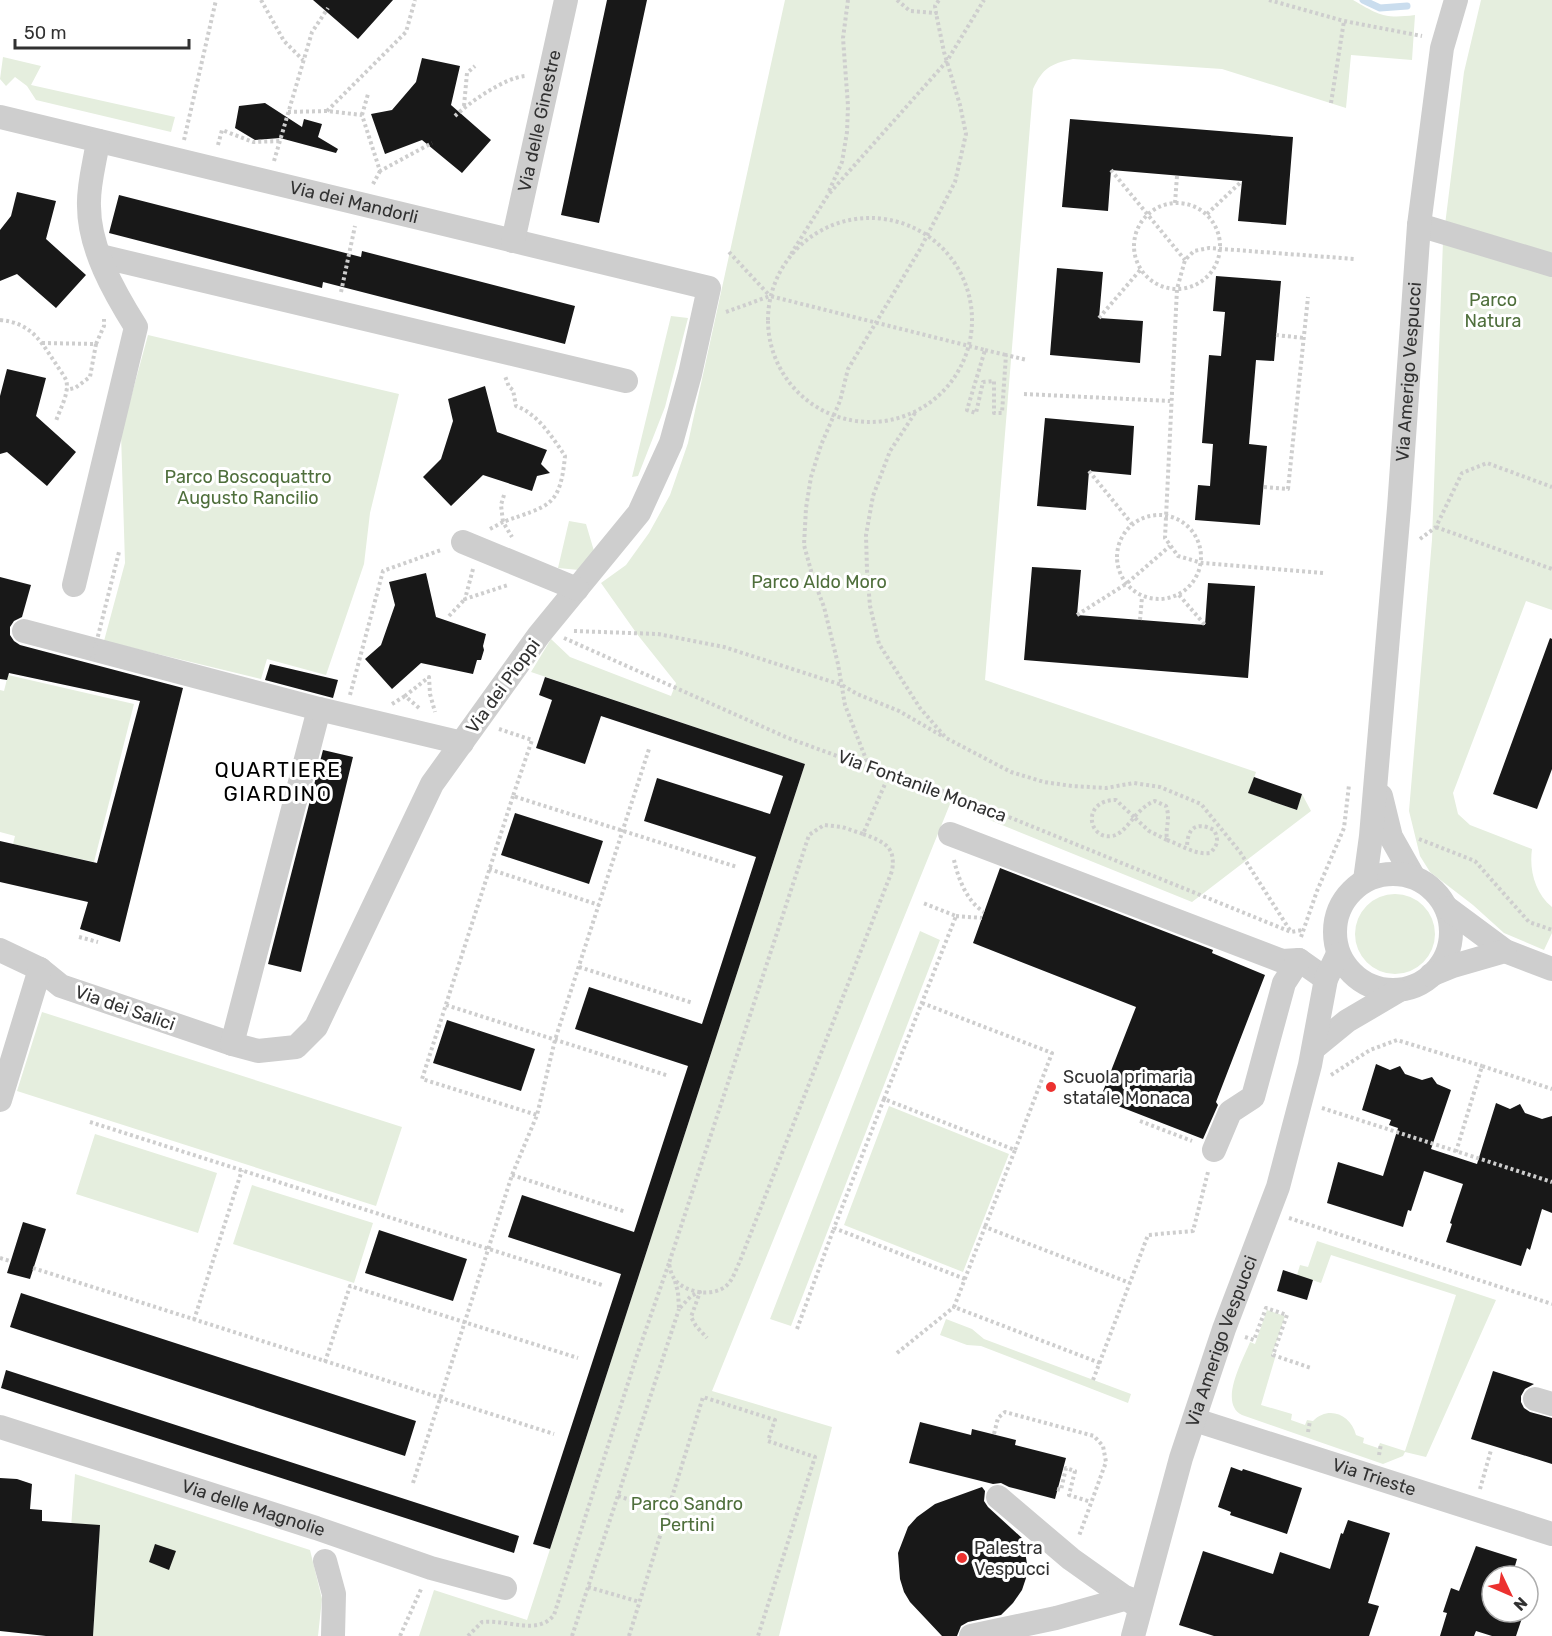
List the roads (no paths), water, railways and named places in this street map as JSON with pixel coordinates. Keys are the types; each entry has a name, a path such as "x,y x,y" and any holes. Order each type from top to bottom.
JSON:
{"street":[{"name":"Via delle Ginestre","path":"513,241 566,0"},
{"name":"Via Amerigo Vespucci","path":"1365,880 1381,836 1378,747 1399,508 1419,225 1442,48 1456,0"},
{"name":"Via dei Mandorli","path":"0,117 709,288"},
{"path":"74,585 135,327 121,303 93,234 89,206 98,141"},
{"path":"1419,225 1552,265"},
{"path":"100,256 626,381"},
{"name":"Via dei Pioppi","path":"258,1051 296,1047 316,1027 432,784 544,629 639,513 671,443 690,374 709,288"},
{"path":"463,542 577,589"},
{"path":"24,631 319,709 462,743"},
{"path":"232,1044 319,709"},
{"path":"950,834 1282,960 1299,960 1326,979"},
{"name":"Via Amerigo Vespucci","path":"1381,836 1413,876 1433,889 1447,908 1505,951 1552,969"},
{"path":"1398,991 1379,990 1362,983 1347,970 1338,954 1334,933 1337,912 1348,893 1365,880 1388,873 1413,876"},
{"path":"1314,1048 1347,1021 1398,991 1420,984 1437,970 1448,951 1451,930 1447,908"},
{"name":"Via dei Salici","path":"0,951 40,969 61,986 258,1051"},
{"path":"1431,975 1505,951"},
{"name":"Via Amerigo Vespucci","path":"1133,1636 1134,1603 1224,1329 1278,1187 1314,1048 1326,979 1338,954"},
{"path":"1214,1150 1230,1112 1253,1097 1284,983 1299,960"},
{"path":"0,1100 40,969"},
{"name":"Via Trieste","path":"1195,1420 1552,1534"},
{"name":"Via delle Magnolie","path":"0,1427 316,1528 431,1568 505,1588"},
{"path":"998,1497 1071,1558 1134,1603"},
{"path":"325,1562 334,1594 333,1636"},
{"path":"971,1636 1134,1603"}],"waterway":[{"path":"1363,0 1380,8 1407,6"}],"place":[{"name":"Scuola primaria statale Monaca","path":"1051,1087"},
{"name":"Palestra Vespucci","path":"962,1558"}],"district":[{"name":"QUARTIERE GIARDINO","path":"278,782"}],"park label":[{"name":"Parco Natura","path":"1493,310"},
{"name":"Parco Boscoquattro Augusto Rancilio","path":"248,487"},
{"name":"Parco Aldo Moro","path":"819,582"},
{"name":"Parco Sandro Pertini","path":"687,1514"}]}
